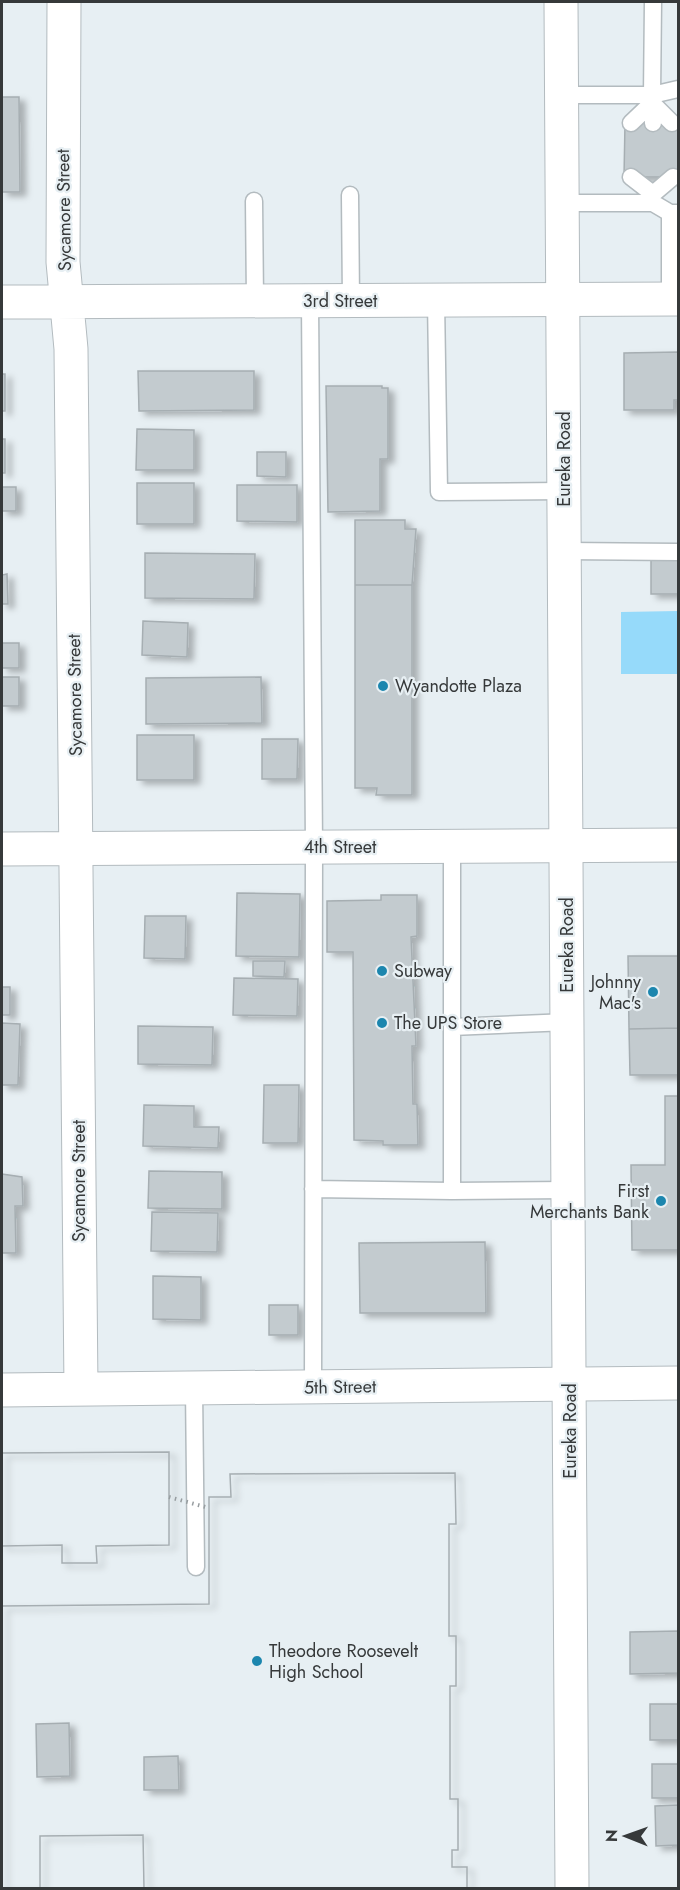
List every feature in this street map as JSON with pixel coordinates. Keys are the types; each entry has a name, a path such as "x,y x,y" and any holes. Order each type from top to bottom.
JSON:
{"street":[{"name":"Sycamore Street","path":"63,2 63,262 71,349 81,1389"},
{"name":"Eureka Road","path":"561,2 572,1888"},
{"name":"3rd Street","path":"2,302 674,298"},
{"name":"4th Street","path":"2,849 678,845"},
{"name":"5th Street","path":"2,1390 678,1383"}],"lane":[{"path":"653,2 653,123"},
{"path":"561,95 652,99 678,89"},
{"path":"631,123 652,99"},
{"path":"652,99 672,123"},
{"path":"631,177 653,191 674,213 674,298"},
{"path":"562,203 653,191 673,177"},
{"path":"350,195 351,301"},
{"path":"254,201 255,302"},
{"path":"436,300 439,492 564,491"},
{"path":"310,301 314,847 313,1388"},
{"path":"565,551 678,552"},
{"path":"452,846 452,1191"},
{"path":"452,1027 568,1022"},
{"path":"313,1189 569,1190"},
{"path":"194,1388 196,1567"}],"path":[{"path":"169,1497 209,1508"}],"shaded area":[{"path":"678,611 678,674 621,674 621,612"}],"building":[{"path":"2,97 19,97 20,192 2,192"},
{"path":"625,123 678,123 678,177 624,177"},
{"path":"678,352 678,400 674,400 674,410 624,410 624,353"},
{"path":"138,371 254,371 254,410 139,411"},
{"path":"2,374 5,374 5,411 2,411"},
{"path":"326,386 382,386 382,388 388,388 388,459 380,459 380,511 328,512"},
{"path":"137,429 194,430 194,470 136,470"},
{"path":"2,439 5,439 5,473 2,473"},
{"path":"257,452 286,452 286,477 257,476"},
{"path":"137,483 194,483 194,524 137,524"},
{"path":"237,485 297,485 297,522 237,521"},
{"path":"2,487 16,487 16,511 2,511"},
{"path":"355,520 405,520 405,529 416,529 412,585 355,585"},
{"path":"145,553 255,554 254,599 145,598"},
{"path":"651,559 678,560 678,594 651,594"},
{"path":"7,574 8,604 2,604 2,575"},
{"name":"Wyandotte Plaza","path":"355,585 412,585 412,795 376,795 377,788 355,788"},
{"path":"143,621 188,623 187,657 142,655"},
{"path":"2,643 19,643 19,668 2,668"},
{"path":"2,677 19,677 19,706 2,706"},
{"path":"261,677 262,723 146,724 146,678"},
{"path":"137,735 194,735 194,780 137,780"},
{"path":"262,739 298,739 297,779 262,779"},
{"path":"237,893 300,894 299,957 236,956"},
{"path":"381,895 417,895 417,936 411,937 416,1046 412,1046 413,1104 417,1104 418,1145 383,1145 383,1141 354,1140 353,952 327,952 327,901 381,900"},
{"path":"145,916 186,916 185,959 144,958"},
{"name":"Johnny Mac's","path":"628,956 678,956 678,1028 629,1029"},
{"path":"253,961 285,961 284,977 253,976"},
{"path":"234,978 298,979 297,1016 233,1015"},
{"path":"2,987 10,987 10,1015 2,1015"},
{"path":"2,1023 20,1024 18,1085 2,1085"},
{"path":"138,1026 213,1027 212,1065 138,1064"},
{"path":"678,1028 678,1075 630,1075 629,1029"},
{"path":"264,1085 299,1085 298,1143 263,1143"},
{"path":"665,1096 678,1096 678,1250 632,1250 631,1165 665,1165"},
{"path":"144,1105 194,1106 194,1127 219,1127 218,1148 143,1146"},
{"path":"149,1171 222,1172 222,1209 148,1208"},
{"path":"2,1174 22,1177 23,1206 15,1206 16,1253 2,1253"},
{"path":"152,1212 218,1213 217,1252 151,1251"},
{"path":"485,1242 486,1313 360,1313 359,1243"},
{"path":"153,1276 201,1277 201,1320 153,1319"},
{"path":"269,1305 298,1305 298,1335 269,1335"},
{"path":"169,1452 169,1545 96,1546 97,1563 62,1563 62,1545 2,1546 2,1453"},
{"path":"169,1452 169,1545 96,1546 97,1563 62,1563 62,1545 2,1546 2,1453"},
{"name":"Theodore Roosevelt High School","path":"455,1473 456,1524 449,1524 449,1636 456,1636 456,1686 450,1686 450,1799 458,1799 458,1850 452,1850 452,1867 467,1867 467,1888 144,1888 143,1835 40,1836 40,1888 2,1888 2,1606 209,1604 209,1497 231,1497 230,1474","holes":["69,1723 70,1776 37,1777 36,1724","178,1756 179,1790 144,1790 144,1757"]},
{"name":"Theodore Roosevelt High School","path":"455,1473 456,1524 449,1524 449,1636 456,1636 456,1686 450,1686 450,1799 458,1799 458,1850 452,1850 452,1867 467,1867 467,1888 144,1888 143,1835 40,1836 40,1888 2,1888 2,1606 209,1604 209,1497 231,1497 230,1474"},
{"path":"678,1631 678,1673 630,1674 630,1632"},
{"path":"650,1704 678,1704 678,1740 650,1740"},
{"path":"652,1764 678,1764 678,1798 652,1798"},
{"path":"678,1805 678,1845 656,1846 655,1806"}],"place":[{"name":"Wyandotte Plaza","path":"383,686"},
{"name":"Subway","path":"382,971"},
{"name":"Johnny Mac's","path":"653,992"},
{"name":"The UPS Store","path":"382,1023"},
{"name":"First Merchants Bank","path":"661,1201"},
{"name":"Theodore Roosevelt High School","path":"257,1661"}]}
